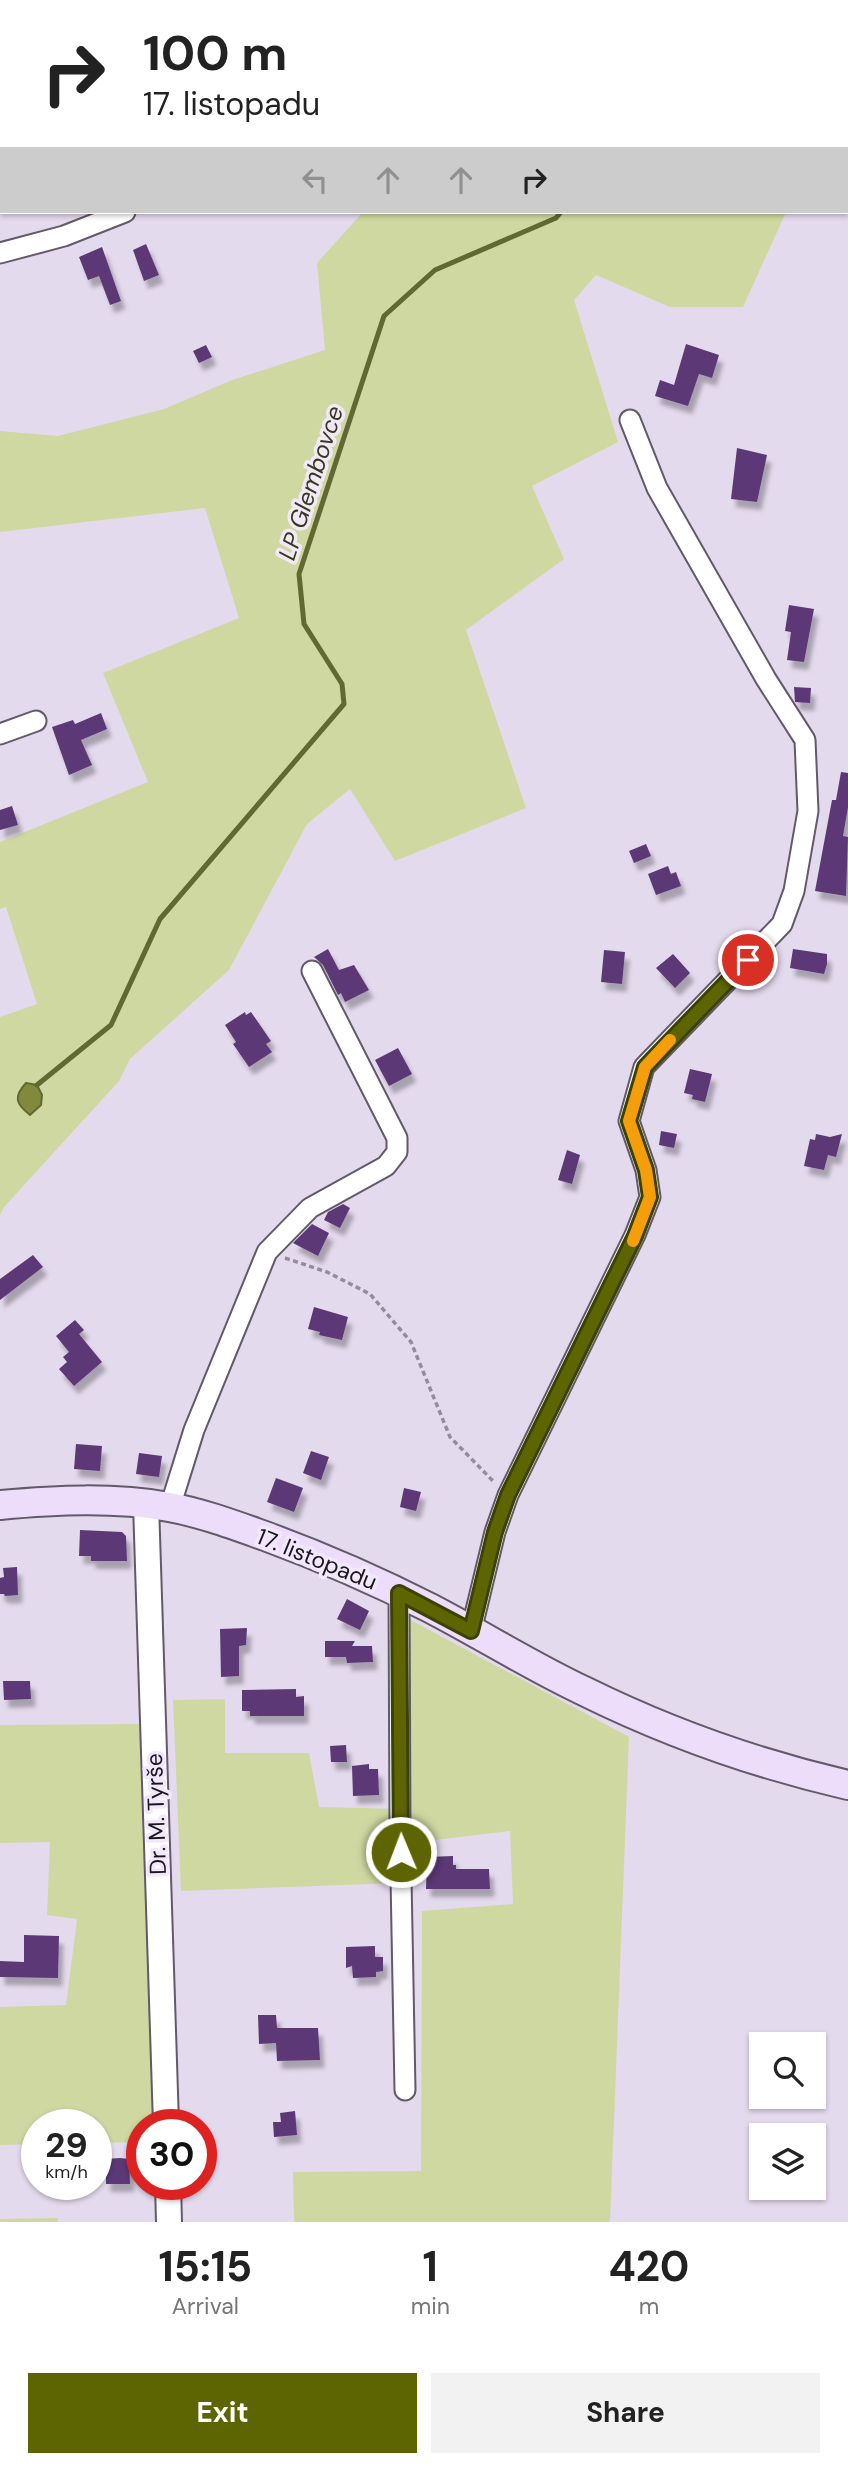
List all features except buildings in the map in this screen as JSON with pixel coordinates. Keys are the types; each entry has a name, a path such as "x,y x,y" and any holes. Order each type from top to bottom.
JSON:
{"main road":[{"name":"17. listopadu","path":"0,1505 84,1501 158,1506 216,1519 295,1547 399,1593 584,1691 674,1730 790,1770 848,1785"}],"street":[{"path":"0,253 64,236 120,214"},
{"path":"471,1631 495,1532 508,1495 635,1236 650,1197 646,1170 629,1121 645,1067 782,924 794,891 808,811 805,740 766,679 657,488 630,420"},
{"path":"0,734 36,721"},
{"path":"158,1506 194,1430 267,1252 310,1208 386,1166 397,1153 397,1138 312,971"},
{"name":"Dr. M. Tyrše","path":"158,1506 166,2109"},
{"path":"399,1593 405,2090"},
{"path":"168,2200 169,2222"}],"path":[{"path":"267,1252 327,1272 370,1294 411,1342 450,1437 471,1461 508,1495"}],"shaded area":[{"path":"361,214 785,214 743,307 670,307 596,275 574,300 618,442 532,486 564,559 466,630 526,808 395,861 350,789 307,824 229,970 130,1059 119,1081 4,1207 0,1215 0,1017 37,1004 6,907 0,909 0,842 148,782 103,673 239,618 205,508 0,532 0,431 58,436 164,409 232,380 325,350 317,263"},
{"path":"26,1083 37,1085 42,1095 41,1105 30,1115 18,1100 19,1092"},
{"path":"409,1619 629,1737 610,2222 294,2222 293,2172 421,2171 422,1911 513,1904 510,1831 400,1844 399,1883 181,1891 173,1700 225,1699 225,1753 309,1753 319,1807 400,1809"},
{"path":"142,1724 155,2109 126,2109 126,2142 112,2143 112,2109 21,2109 21,2144 0,2145 0,2007 66,2005 77,1919 47,1915 50,1842 0,1843 0,1725"},
{"path":"58,2218 58,2222 0,2222 0,2219"}],"waterway":[{"name":"LP Glembovce","path":"37,1085 111,1025 160,919 344,704 342,684 304,624 299,574 384,316 435,270 556,218 559,214"}],"slow traffic":[{"path":"633,1241 650,1197 646,1170 629,1121 645,1067 670,1040"}],"route":[{"path":"401,1852 399,1593 471,1631 495,1532 508,1495 635,1236 650,1197 646,1170 629,1121 645,1067 748,960"}]}
